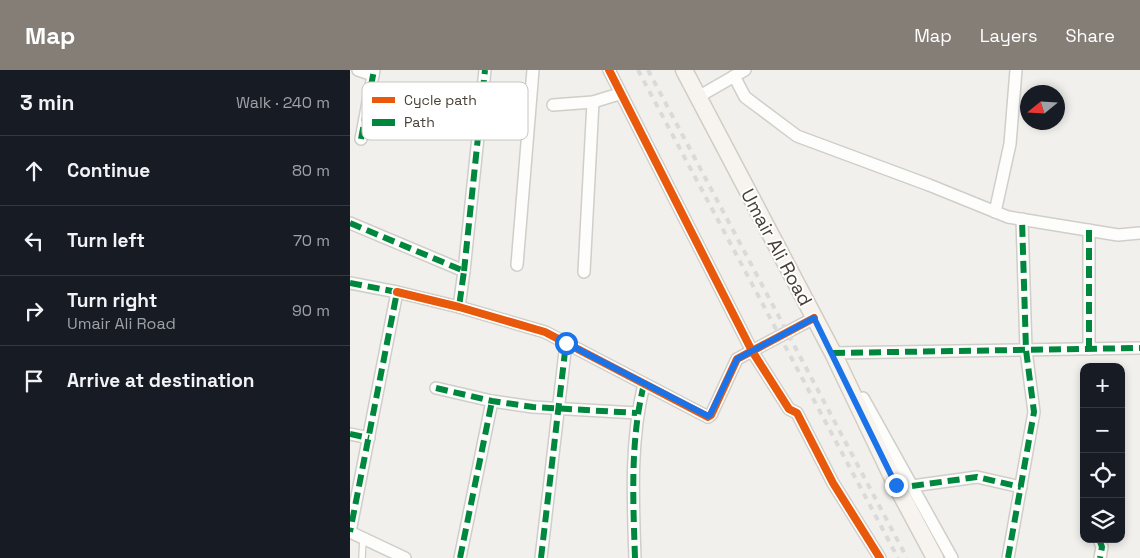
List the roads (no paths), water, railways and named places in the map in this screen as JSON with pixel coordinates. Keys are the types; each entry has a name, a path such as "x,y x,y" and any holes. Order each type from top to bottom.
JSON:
{"street":[{"path":"358,70 373,72"},
{"path":"528,139 534,70"},
{"path":"608,70 752,351 789,409 797,414 833,483 880,558"},
{"name":"Umair Ali Road","path":"684,70 833,353 891,477 935,558"},
{"path":"698,97 745,70"},
{"path":"995,212 1010,144 1016,70"},
{"path":"734,76 745,97 797,136 929,184 995,212 1022,219 1118,235 1140,233"},
{"path":"553,104 593,102 619,94"},
{"path":"584,272 593,102"},
{"path":"361,139 362,133"},
{"path":"459,306 478,140"},
{"path":"517,265 528,140"},
{"path":"1008,558 1034,412 1026,350 1022,219"},
{"path":"350,223 464,271"},
{"path":"1089,230 1090,349"},
{"path":"350,283 459,306 545,332 708,416 737,359 814,318"},
{"path":"397,292 350,532 405,558"},
{"path":"541,558 566,343"},
{"path":"833,353 1140,348"},
{"path":"833,353 856,386 952,558"},
{"path":"635,558 632,478 637,413 644,384"},
{"path":"436,388 492,401 559,409 637,413"},
{"path":"460,558 492,401"},
{"path":"350,434 369,438"},
{"path":"912,486 977,478 1021,487"},
{"path":"1100,543 1102,547 1100,558"}],"lane":[{"path":"362,558 363,537"}],"railway":[{"path":"638,70 898,558"},
{"path":"648,70 907,558"}]}
